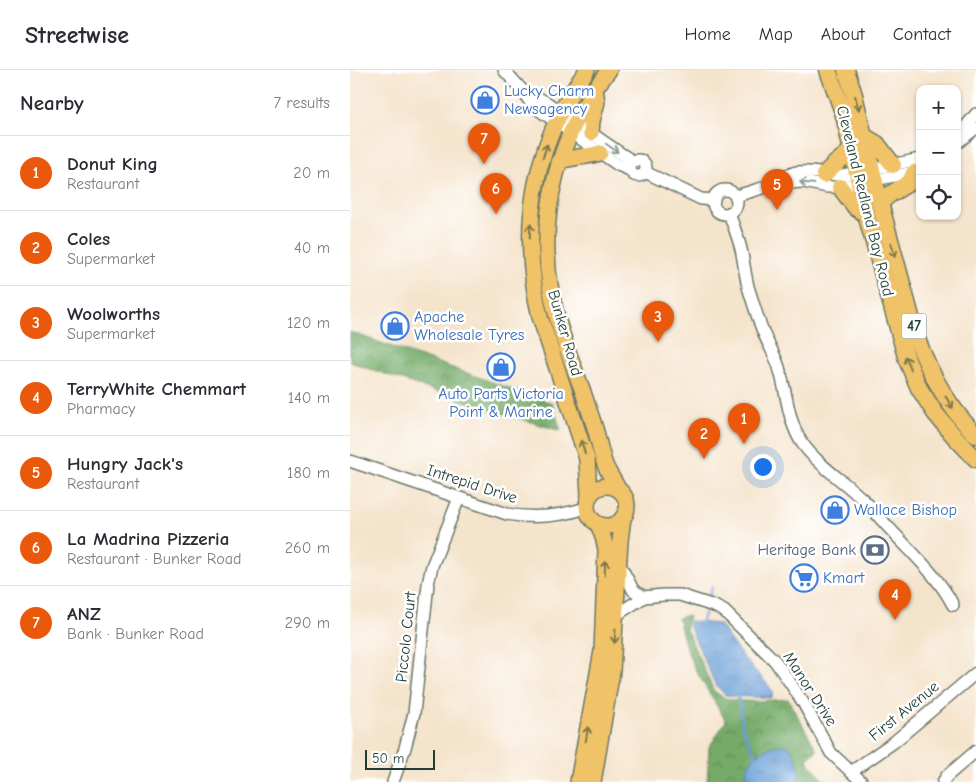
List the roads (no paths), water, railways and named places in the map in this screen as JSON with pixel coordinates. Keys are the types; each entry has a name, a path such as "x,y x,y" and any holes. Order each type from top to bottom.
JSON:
{"highway":[{"name":"Cleveland Redland Bay Road","path":"828,70 840,102 852,150 880,203 917,339 924,358 952,407 976,435"},
{"name":"Cleveland Redland Bay Road","path":"846,70 865,137 866,214 898,333 919,388 935,413 976,459"},
{"path":"865,137 877,144 894,164"},
{"path":"824,175 852,150"},
{"path":"880,203 910,182 916,172"},
{"path":"840,188 856,208 866,214"}],"main road":[{"name":"Bunker Road","path":"588,70 558,117 540,166 531,216 530,251 534,288 540,317 587,459 588,502"},
{"name":"Bunker Road","path":"608,70 595,88 573,127 559,162 547,227 547,259 557,317 594,424 604,463 618,489"},
{"path":"591,133 597,102 595,88"},
{"path":"559,162 570,158 587,157 600,153"},
{"path":"612,486 622,492 626,502 626,513 618,522 612,525 598,524 590,518 588,502 593,490 599,487 612,486"},
{"path":"593,782 612,671 618,562 623,517"},
{"path":"578,782 602,651 606,549 598,524"}],"street":[{"path":"504,70 522,90 540,99 600,153 618,165 632,166"},
{"path":"961,131 976,114"},
{"path":"573,127 591,133 623,155 632,166 632,174 642,176 645,172 701,199 714,200"},
{"path":"961,140 976,128"},
{"path":"773,184 803,182 840,188 894,164 916,168"},
{"path":"736,196 773,184 786,175 796,172 837,176 866,176 916,168"},
{"path":"724,190 731,191 736,196 736,208 729,213 721,213 714,204 714,200 717,193 724,190"},
{"path":"729,213 741,249 748,284 764,335 779,366 787,402 798,436 826,468 876,512 888,528 929,570 954,605"},
{"name":"Intrepid Drive","path":"350,461 507,514 519,516 553,515 577,511 588,502"},
{"name":"Piccolo Court","path":"393,782 414,714 428,584 432,566 459,498"},
{"path":"618,562 630,586 644,597"},
{"name":"Manor Drive","path":"616,615 644,597 680,595 714,606 724,612 775,661 804,704 831,753 862,782"},
{"name":"First Avenue","path":"851,772 894,742 976,673"},
{"path":"943,782 947,776 976,751"}],"water":[{"path":"690,621 719,624 742,655 771,688 773,692 772,697 725,695 715,684 689,626"},
{"path":"777,745 789,746 792,750 799,772 799,782 744,782 750,762 758,754"}],"waterway":[{"path":"708,600 712,587"},
{"path":"701,624 706,608"},
{"path":"735,694 739,700 743,729 756,757"}],"place":[{"name":"Lucky Charm Newsagency","path":"485,100"},
{"name":"ANZ","path":"484,164"},
{"name":"Hungry Jack's","path":"777,210"},
{"name":"La Madrina Pizzeria","path":"496,214"},
{"name":"Apache Wholesale Tyres","path":"395,326"},
{"name":"Woolworths","path":"658,342"},
{"name":"Auto Parts Victoria Point & Marine","path":"501,367"},
{"name":"Donut King","path":"744,444"},
{"name":"Coles","path":"704,459"},
{"name":"Wallace Bishop","path":"835,510"},
{"name":"Heritage Bank","path":"875,550"},
{"name":"Kmart","path":"804,578"},
{"name":"TerryWhite Chemmart","path":"895,620"}]}
